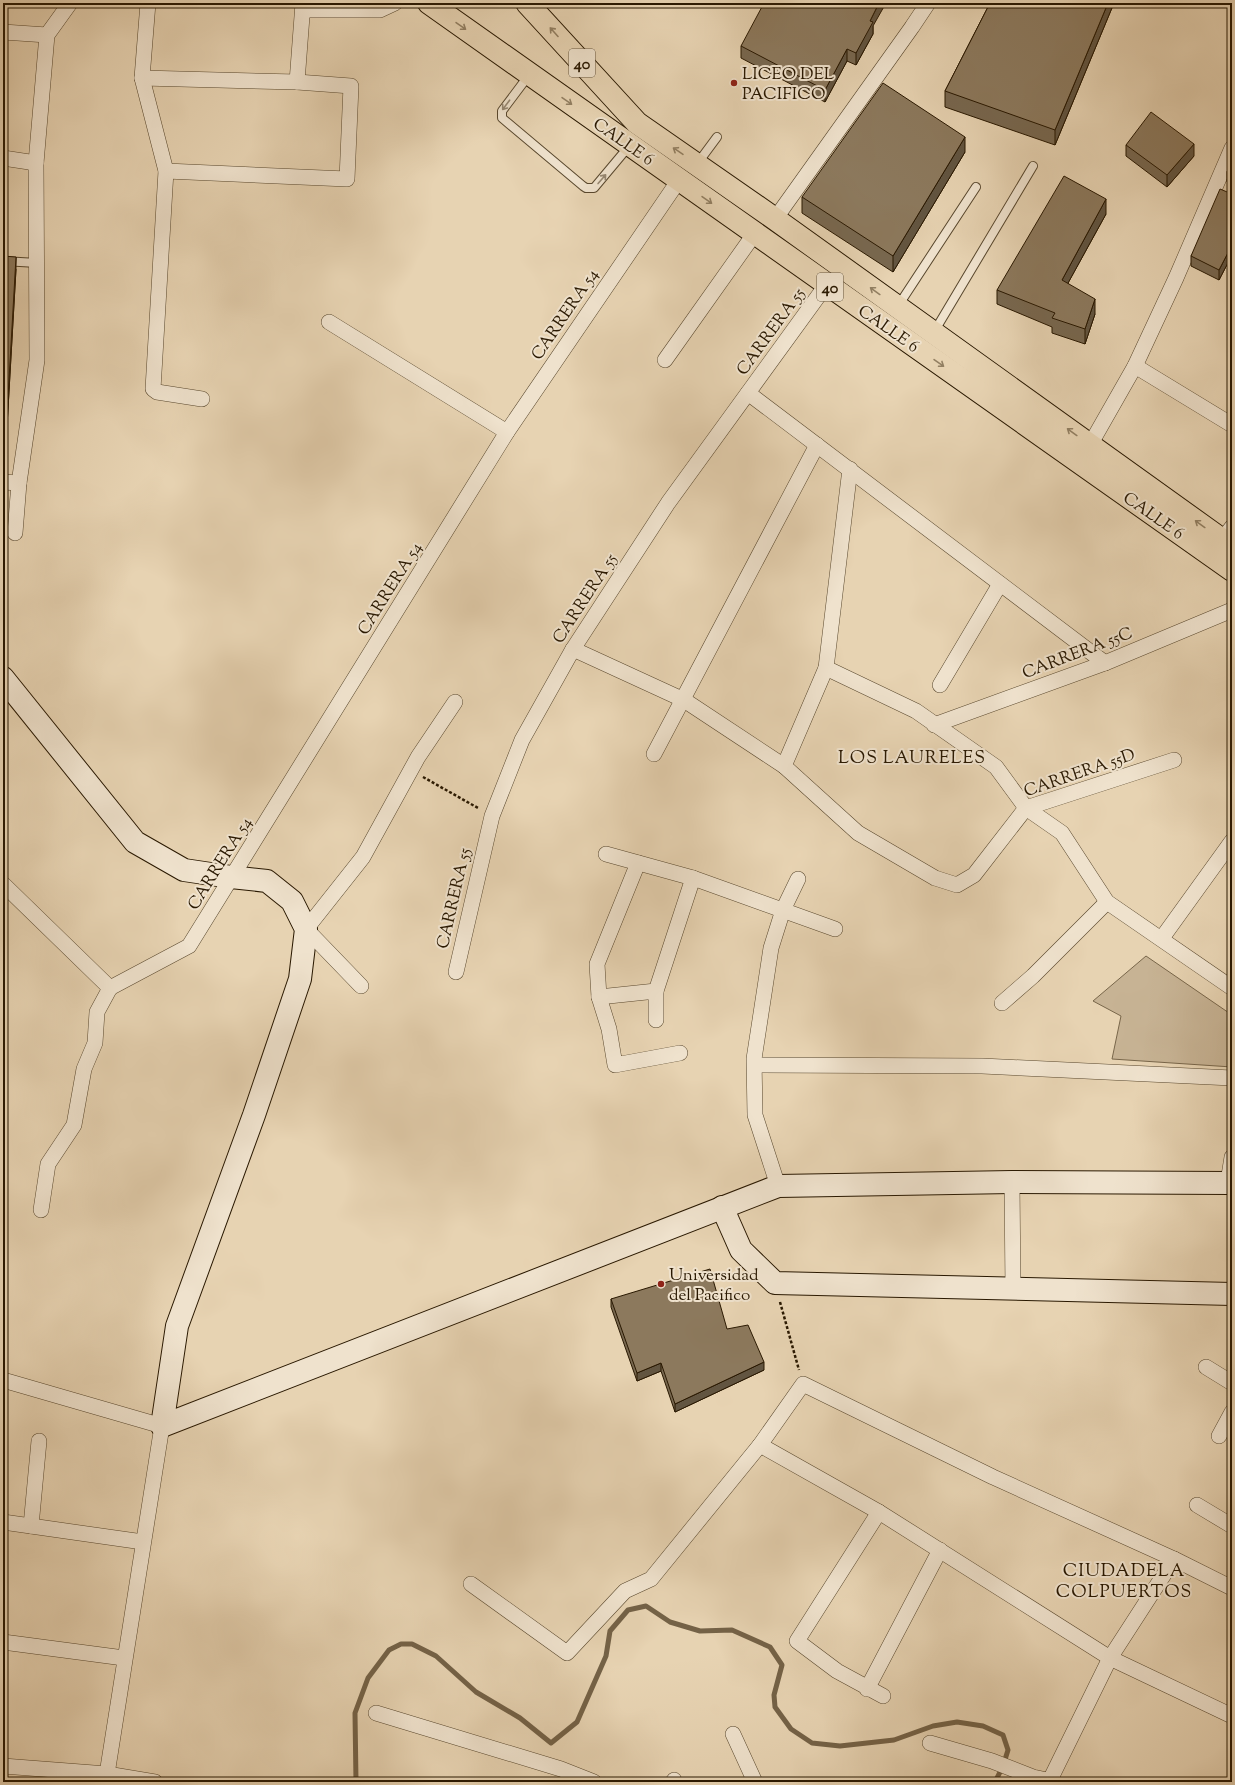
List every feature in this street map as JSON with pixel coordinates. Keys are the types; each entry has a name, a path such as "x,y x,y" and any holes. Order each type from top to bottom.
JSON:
{"highway":[{"name":"CALLE 6","path":"429,3 1232,570"},
{"name":"CALLE 6","path":"527,3 637,123 775,219 1090,445 1229,538"}],"main road":[{"path":"3,678 135,842 184,870 267,881 292,901 306,929 300,979 254,1115 177,1326 162,1426 778,1186 1012,1182 1230,1183"},
{"path":"722,1208 741,1250 775,1283 1013,1290 1232,1294"}],"street":[{"path":"15,534 19,483 37,360 36,163 47,35 70,3"},
{"path":"148,3 142,78 166,170 153,389 157,392 202,398"},
{"path":"297,82 303,6 380,10 395,3"},
{"path":"775,219 928,3"},
{"path":"3,32 47,35"},
{"path":"142,78 297,82 351,86 347,179 166,170"},
{"path":"1090,445 1134,366 1176,278 1222,189 1232,148"},
{"path":"3,158 36,163"},
{"name":"CARRERA 54","path":"110,988 190,946 231,877 311,752 507,432 679,180"},
{"path":"666,360 755,233"},
{"name":"CARRERA 55","path":"456,972 492,816 522,740 573,649 668,503 827,284"},
{"path":"329,322 507,432"},
{"path":"1134,366 1232,425"},
{"path":"748,393 1105,664"},
{"path":"654,754 684,700 817,445"},
{"path":"573,649 684,700 784,766 826,668 850,469"},
{"path":"3,482 19,483"},
{"path":"940,685 1000,584"},
{"name":"CARRERA 55C","path":"934,725 1105,664 1232,610"},
{"path":"826,668 916,711 996,767 1026,808 1062,833 1107,902 1162,938 1232,988"},
{"path":"360,986 306,929 363,857 411,770 455,702"},
{"name":"CARRERA 55D","path":"784,766 858,833 936,878 957,885 974,876 1026,808 1174,760"},
{"path":"1162,938 1230,850"},
{"path":"606,854 693,878 835,929"},
{"path":"638,863 597,964 599,997 610,1029 615,1064 680,1054"},
{"path":"656,1020 656,991 693,878"},
{"path":"778,1186 755,1115 755,1064 771,948 783,910 798,879"},
{"path":"3,884 110,988 97,1012 95,1043 84,1069 74,1125 48,1164 42,1210"},
{"path":"1002,1003 1033,976 1107,902"},
{"path":"599,997 656,991"},
{"path":"755,1064 982,1066 1232,1078"},
{"path":"1230,1183 1232,1157"},
{"path":"1012,1182 1013,1290"},
{"path":"1206,1367 1232,1383"},
{"path":"3,1380 162,1426 124,1658 107,1774"},
{"path":"471,1584 566,1653 625,1591 651,1579 760,1445 803,1384 993,1477 1174,1559 1232,1588"},
{"path":"1219,1436 1232,1412"},
{"path":"31,1526 39,1441"},
{"path":"760,1445 880,1512 1110,1658 1232,1716"},
{"path":"1197,1505 1232,1526"},
{"path":"880,1512 797,1641 836,1671 882,1696"},
{"path":"3,1522 143,1542"},
{"path":"867,1689 940,1550"},
{"path":"930,1743 992,1761 1033,1777 1056,1780 1110,1658 1174,1559"},
{"path":"3,1642 124,1658"},
{"path":"376,1713 561,1769 594,1782"},
{"path":"733,1734 755,1782"},
{"path":"3,1766 107,1774 155,1782"}],"lane":[{"path":"530,74 502,111 502,118 583,186 586,188 594,188 630,145"},
{"path":"696,164 717,137"},
{"path":"934,333 1033,166"},
{"path":"897,306 976,187"},
{"path":"3,261 37,263"}],"path":[{"path":"411,770 492,816"},
{"path":"775,1283 803,1384"}],"shaded area":[{"path":"1146,956 1232,1015 1232,1067 1112,1059 1121,1016 1093,1001"}],"building":[{"path":"764,3 879,3 870,21 873,22 856,53 847,49 825,90 741,46"},
{"path":"990,3 1108,3 1055,130 945,91"},
{"path":"883,83 965,137 893,256 802,197"},
{"path":"1151,112 1194,144 1167,175 1126,145"},
{"path":"1231,163 1232,164 1232,175 1227,172"},
{"path":"1064,176 1106,199 1062,280 1095,299 1085,329 1052,318 1055,313 997,290"},
{"path":"1220,189 1232,194 1232,245 1219,270 1191,256"},
{"path":"3,256 16,257 5,450 3,450"},
{"path":"710,1269 727,1329 748,1325 764,1362 675,1404 661,1363 637,1373 611,1299"}],"waterway":[{"path":"356,1782 355,1713 368,1678 389,1650 401,1644 412,1644 436,1656 476,1692 520,1718 551,1743 577,1722 606,1656 610,1631 628,1610 646,1606 670,1622 700,1631 732,1630 770,1647 782,1665 774,1695 775,1707 791,1729 812,1743 840,1746 894,1740 933,1726 957,1722 983,1726 1003,1735 1008,1750 1003,1766 995,1782"}],"place":[{"name":"LICEO DEL PACIFICO","path":"734,83"},
{"name":"Universidad del Pacifico","path":"661,1284"}],"district":[{"name":"LOS LAURELES","path":"912,757"},
{"name":"CIUDADELA COLPUERTOS","path":"1124,1580"}]}
